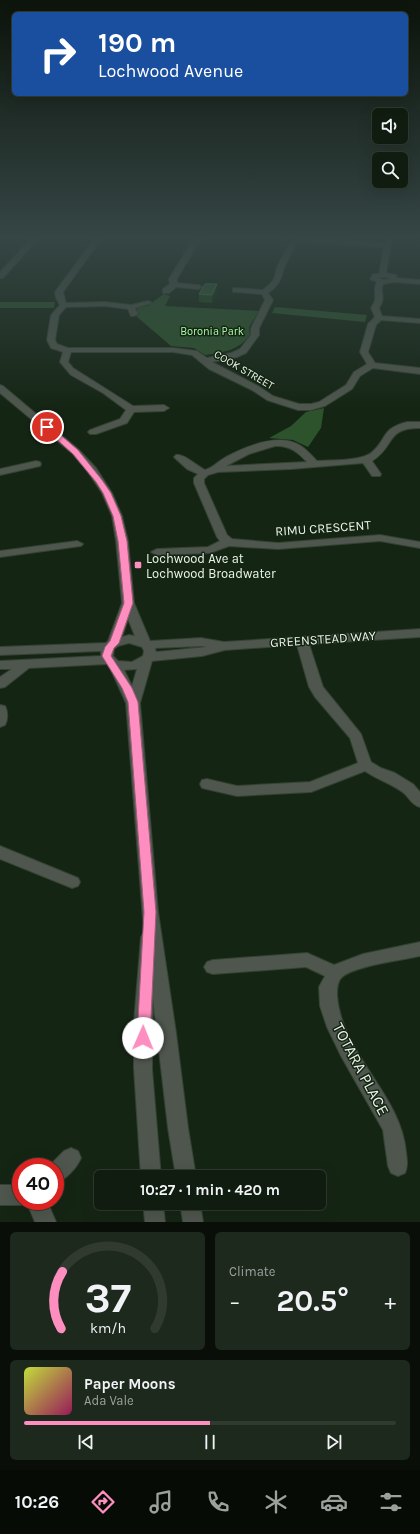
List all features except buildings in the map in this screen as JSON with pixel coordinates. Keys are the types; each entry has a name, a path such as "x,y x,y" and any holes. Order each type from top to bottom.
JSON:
{"street":[{"path":"60,295 64,305 105,304 133,310 148,303"},
{"path":"206,361 234,356 243,351 255,335 255,328 269,300 266,295"},
{"path":"379,295 380,300 375,308 379,318"},
{"name":"COOK STREET","path":"64,305 55,315 51,340 54,346 60,349 173,350 194,353 212,367 255,388 270,398 298,407 311,407 322,404 349,388 357,374 371,365"},
{"path":"420,321 379,318 372,324 364,352 371,362 371,365 420,371"},
{"path":"68,350 64,362 66,366 131,409 164,408"},
{"path":"0,388 76,452 92,470 107,493 117,516 122,541 128,603 146,652 133,702"},
{"path":"93,432 124,420 131,409"},
{"path":"157,552 210,550 228,542 222,537 199,484 199,478 204,473 216,469 366,460 376,456 393,430 402,426 420,425"},
{"path":"216,469 225,461 267,443 278,442 290,444 304,451 314,464"},
{"path":"179,457 191,467 204,473"},
{"path":"366,460 376,474"},
{"path":"0,472 36,464"},
{"name":"RIMU CRESCENT","path":"228,542 278,546 380,538 420,545"},
{"path":"0,554 77,544"},
{"path":"128,603 107,656 127,688 133,702 150,912 185,1170"},
{"name":"GREENSTEAD WAY","path":"146,652 202,652 225,646 420,633"},
{"path":"0,651 112,645 129,639 146,652"},
{"path":"302,640 316,687 356,737 366,765 376,772 390,777 408,788 420,802"},
{"path":"0,665 27,663 111,662 130,667 139,665 146,652"},
{"path":"0,684 27,663"},
{"path":"0,709 0,722"},
{"path":"207,784 237,791 310,787 366,765"},
{"path":"0,852 72,882"},
{"path":"150,912 143,1022 143,1069 150,1170"},
{"path":"212,967 307,960 335,973 353,964 420,949"},
{"name":"TOTARA PLACE","path":"335,973 330,981 328,991 329,1004 337,1031 355,1065 393,1128 398,1166"},
{"path":"64,1165 71,1158"},
{"path":"0,1195 12,1195"},
{"path":"40,1210 46,1222"},
{"path":"154,1210 155,1222"},
{"path":"191,1210 193,1222"}],"green space":[{"name":"Boronia Park","path":"163,295 167,295 170,296 165,306 259,311 249,327 250,335 241,344 224,352 205,355 194,348 171,346 136,316 136,310 139,307 147,306"},
{"path":"0,302 55,302 54,308 0,308"},
{"path":"275,307 367,315 365,322 272,313"},
{"path":"324,408 321,428 308,447 293,440 269,438 291,426 306,412"}],"place":[{"name":"Lochwood Ave at Lochwood Broadwater","path":"138,565"}],"route":[{"path":"47,427 76,452 92,470 107,493 117,516 122,541 128,603 120,629 114,643 107,651 107,656 127,688 133,702 150,912 143,1038"}]}
